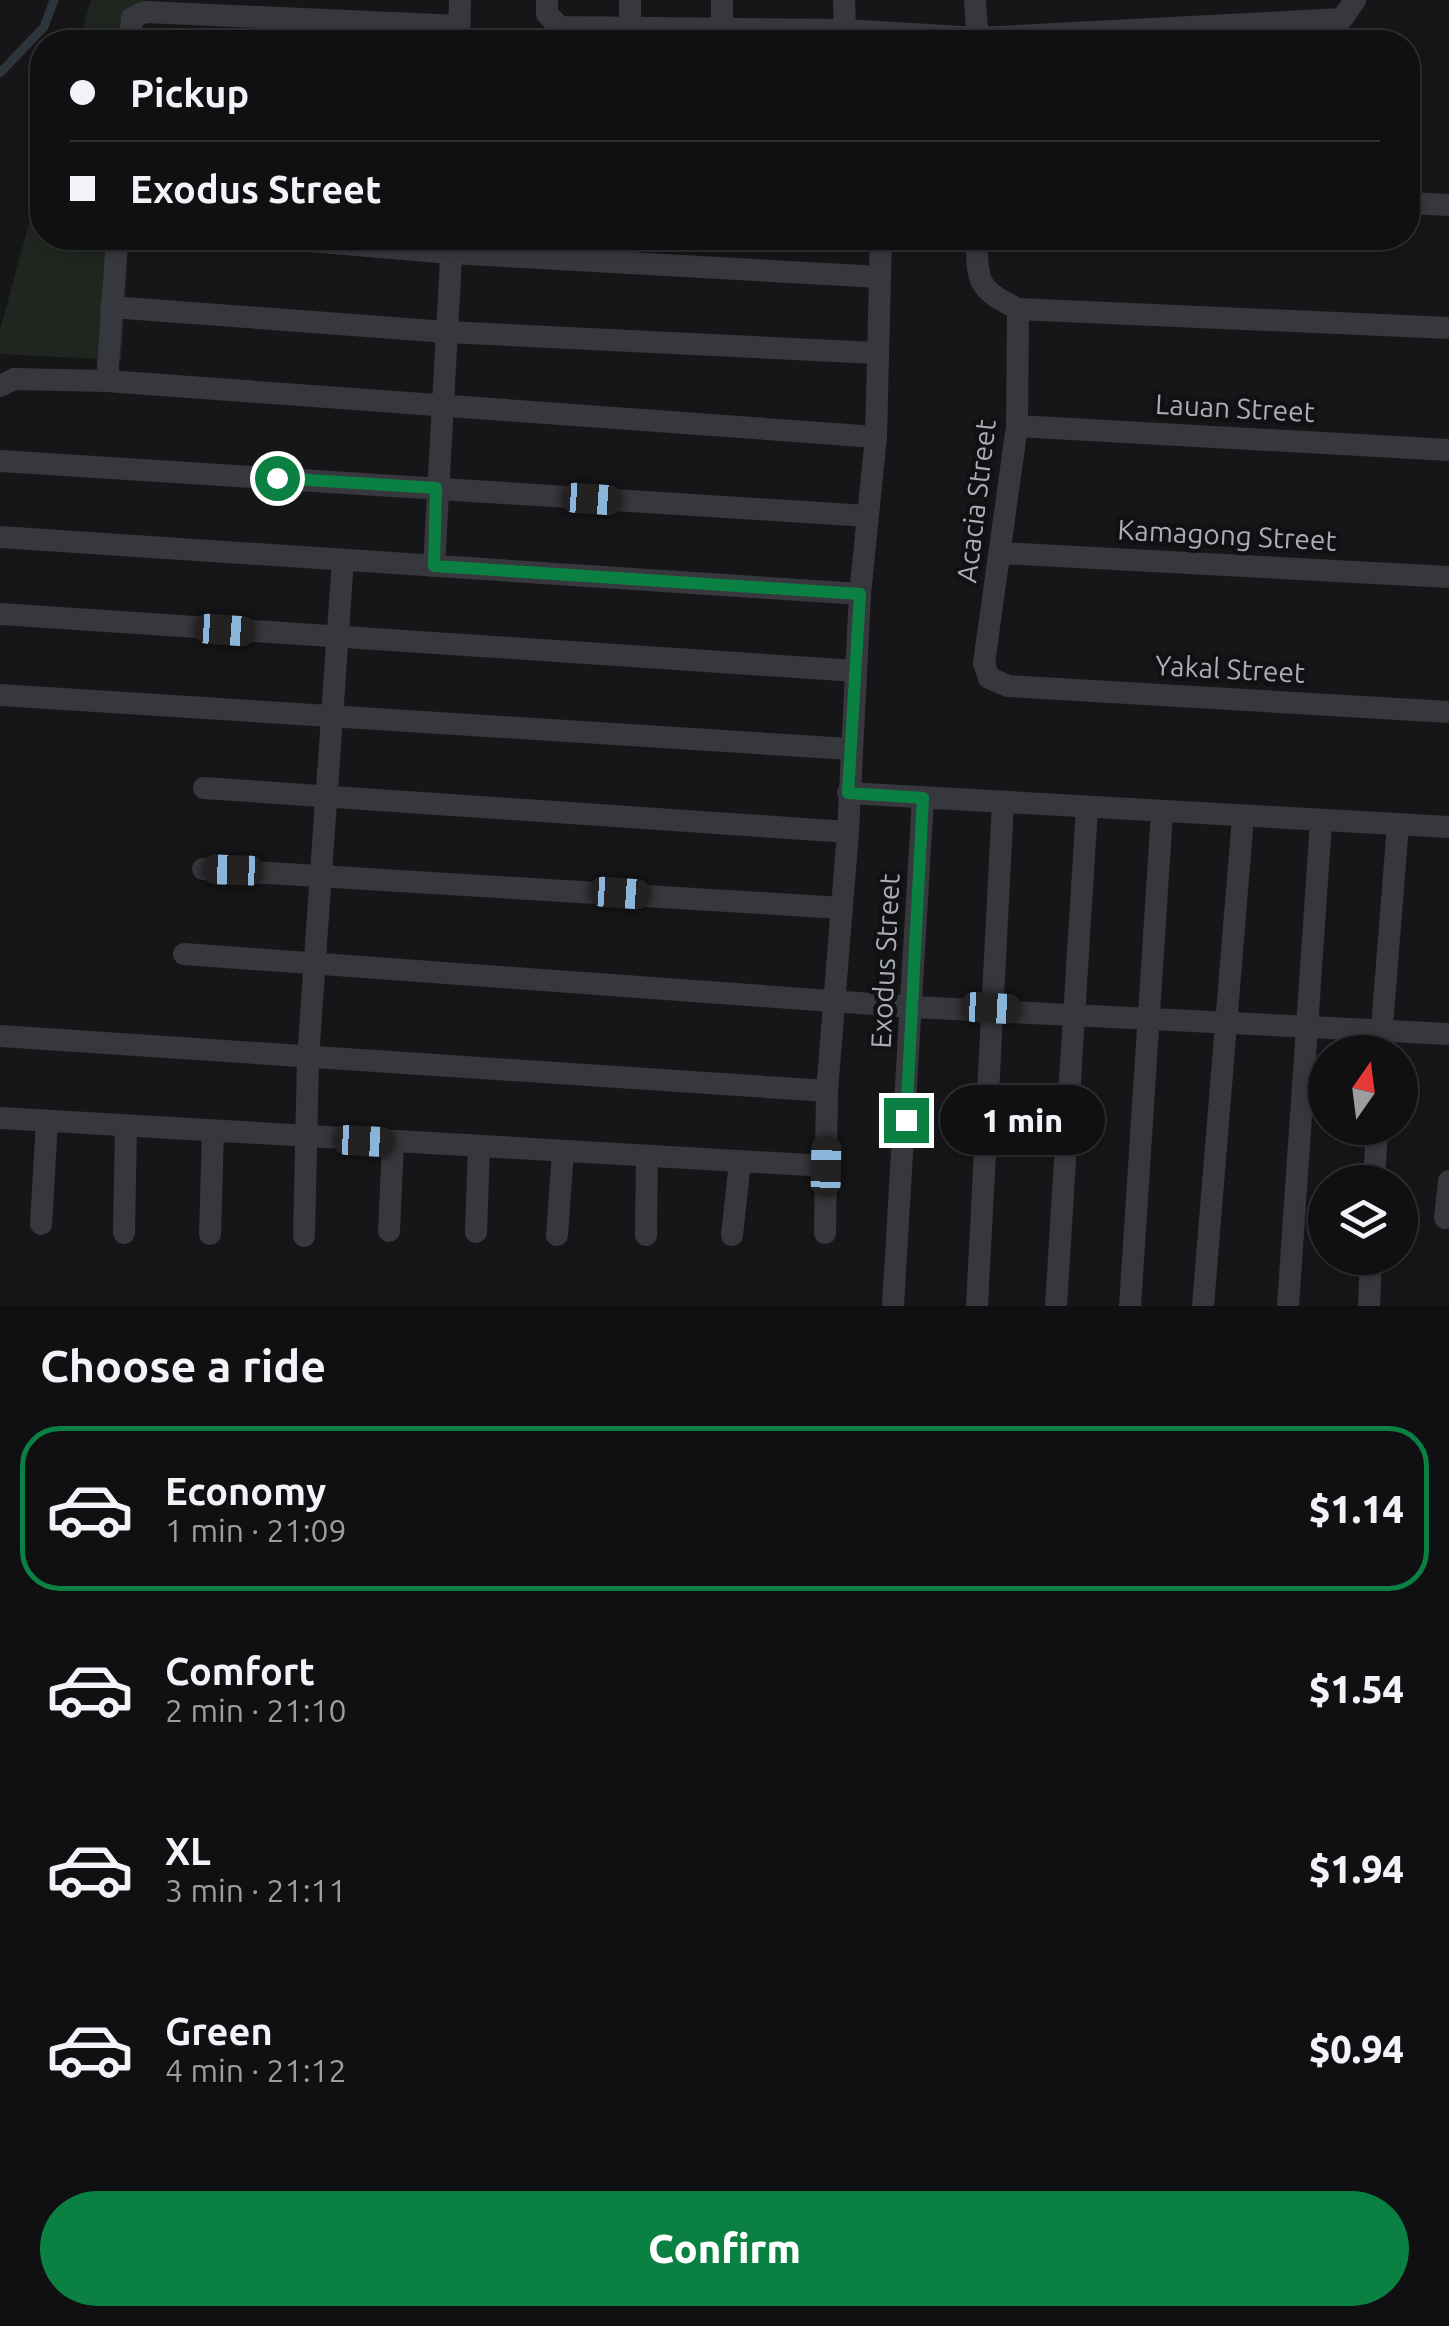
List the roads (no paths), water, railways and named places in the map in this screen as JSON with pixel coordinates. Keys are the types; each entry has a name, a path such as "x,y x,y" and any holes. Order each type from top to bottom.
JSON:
{"street":[{"path":"459,30 460,0"},
{"path":"547,0 547,14 560,27 845,30 844,0"},
{"path":"630,0 630,28"},
{"path":"722,0 722,30"},
{"path":"975,0 977,30"},
{"path":"1151,30 1342,19 1352,5"},
{"path":"131,30 132,18 146,12 402,30"},
{"path":"1420,204 1449,205"},
{"path":"107,381 116,250"},
{"path":"434,566 452,250"},
{"path":"519,250 880,277"},
{"path":"825,1233 827,1090 848,832 849,749 860,594 876,437 881,250"},
{"path":"978,250 977,275 985,292 1018,309 1449,328"},
{"path":"112,307 447,332 876,354"},
{"name":"Acacia Street","path":"1008,686 988,678 984,663 1018,426 1018,309"},
{"path":"0,386 14,379 107,381 876,437"},
{"name":"Lauan Street","path":"1018,426 1449,450"},
{"path":"0,461 867,516"},
{"path":"0,537 860,594"},
{"name":"Kamagong Street","path":"1001,554 1449,577"},
{"path":"304,1236 308,1058 318,963 343,560"},
{"path":"0,614 856,672"},
{"name":"Yakal Street","path":"1008,686 1449,712"},
{"path":"0,695 849,749"},
{"path":"204,788 848,832"},
{"path":"848,793 1449,828"},
{"name":"Exodus Street","path":"893,1306 914,1008 923,798"},
{"path":"977,1306 1003,802"},
{"path":"1056,1306 1087,808"},
{"path":"1130,1306 1162,813"},
{"path":"1203,1306 1230,1022 1243,816"},
{"path":"1288,1306 1321,822"},
{"path":"1381,1035 1398,825"},
{"path":"203,869 842,908"},
{"path":"184,954 914,1008 991,1008 1307,1026 1348,1035"},
{"path":"1418,1038 1449,1034"},
{"path":"0,1036 827,1090"},
{"path":"0,1118 826,1166"},
{"path":"40,1224 46,1121"},
{"path":"124,1233 126,1126"},
{"path":"210,1234 213,1132"},
{"path":"389,1231 393,1143"},
{"path":"476,1232 479,1147"},
{"path":"558,1235 564,1152"},
{"path":"646,1235 647,1156"},
{"path":"732,1235 740,1162"},
{"path":"1445,1218 1449,1181"},
{"path":"1369,1306 1370,1275"}],"waterway":[{"path":"41,30 54,0"},
{"path":"0,73 30,42"}]}
